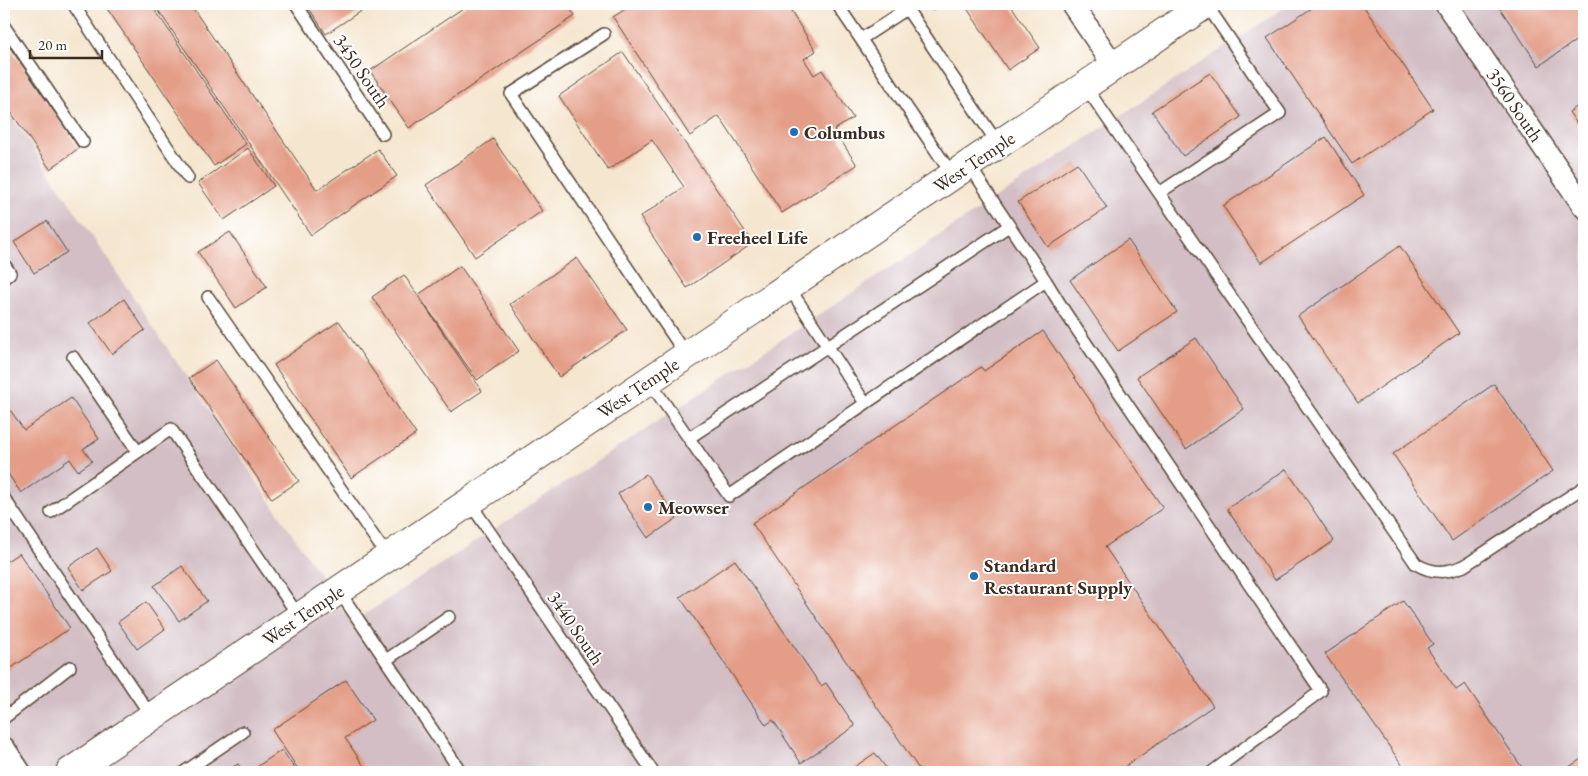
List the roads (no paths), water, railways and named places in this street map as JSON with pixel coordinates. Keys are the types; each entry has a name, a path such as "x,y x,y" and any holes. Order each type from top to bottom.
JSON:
{"street":[{"path":"1072,4 1114,66"},
{"name":"West Temple","path":"70,772 1206,4"},
{"name":"3560 South","path":"1446,4 1584,207"},
{"path":"4,748 20,772"}],"lane":[{"path":"73,4 188,178"},
{"name":"3450 South","path":"296,4 383,134"},
{"path":"837,4 861,39 961,170 1009,226 1321,691 1212,772"},
{"path":"1159,193 1280,113 1206,4"},
{"path":"861,39 907,9 998,145"},
{"path":"4,26 83,142"},
{"path":"604,34 512,94 686,356"},
{"path":"1085,86 1416,564 1427,570 1438,572 1452,571 1464,566 1584,487"},
{"path":"689,438 1009,226"},
{"path":"4,264 10,273 4,278"},
{"path":"649,381 729,496 1046,281"},
{"path":"788,286 865,403"},
{"path":"208,297 388,558"},
{"path":"73,357 138,452"},
{"path":"51,512 171,429 300,618"},
{"path":"4,498 151,716"},
{"name":"3440 South","path":"470,503 653,772"},
{"path":"339,591 461,772"},
{"path":"386,660 449,617"},
{"path":"4,718 70,668"},
{"path":"184,772 243,732"}],"place":[{"name":"Columbus","path":"794,132"},
{"name":"Freeheel Life","path":"697,237"},
{"name":"Meowser","path":"648,507"},
{"name":"Standard Restaurant Supply","path":"974,576"}]}
